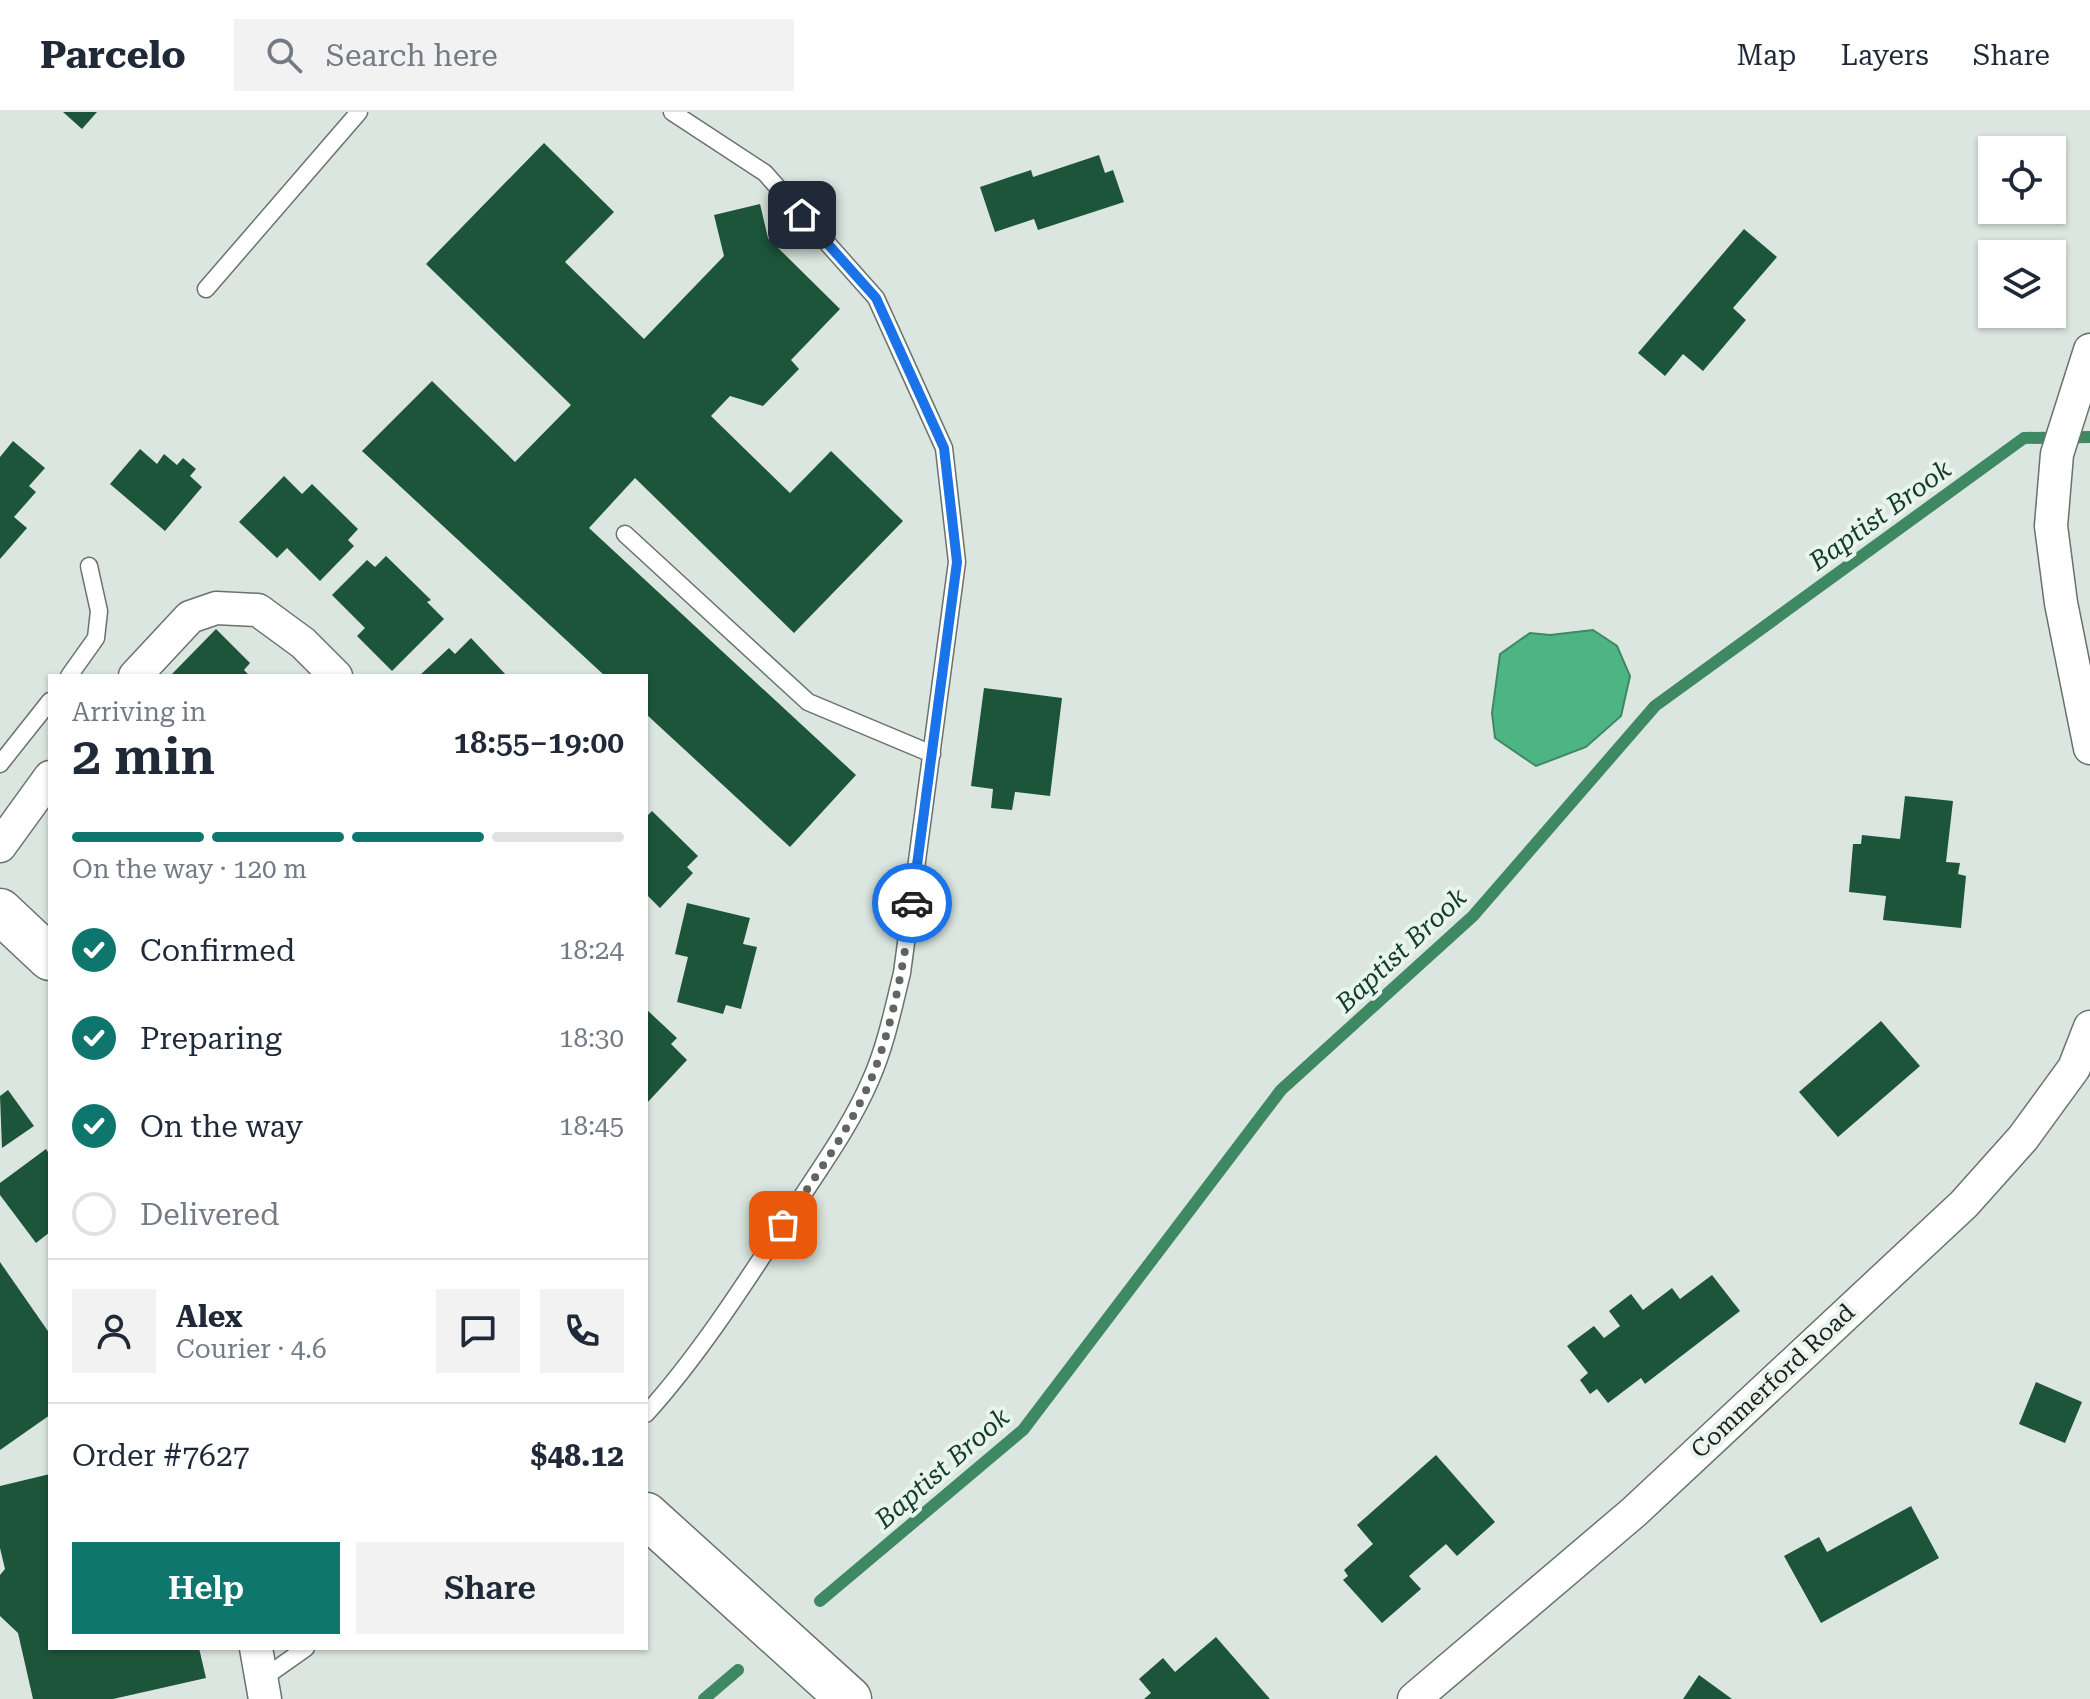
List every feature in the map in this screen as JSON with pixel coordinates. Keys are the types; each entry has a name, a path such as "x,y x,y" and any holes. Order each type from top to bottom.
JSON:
{"main road":[{"path":"0,911 48,956"},
{"path":"648,1517 849,1699"}],"street":[{"path":"2090,350 2057,454 2051,526 2061,603 2090,748"},
{"path":"137,674 190,617 216,608 258,610 303,643 334,674"},
{"path":"2080,703 2090,672"},
{"path":"0,846 48,780"},
{"name":"Commerford Road","path":"1414,1699 1634,1512 1964,1204 2023,1138 2074,1068 2090,1027"},
{"path":"256,1650 264,1689"}],"lane":[{"path":"206,289 359,112"},
{"path":"648,1412 669,1389 768,1248 840,1137 871,1079 888,1032 902,973 957,562 944,448 876,298 765,173 672,112"},
{"path":"625,534 808,702 932,754"},
{"path":"70,674 96,638 99,611 89,566"},
{"path":"0,764 48,704"},
{"path":"264,1689 304,1650"}],"shaded area":[{"path":"1593,630 1617,646 1630,676 1621,716 1586,747 1536,766 1495,738 1492,713 1500,654 1530,633 1550,635"}],"building":[{"path":"63,112 97,112 82,129"},
{"path":"544,143 614,212 565,262 644,339 724,256 714,215 760,204 768,238 840,309 791,360 799,369 763,406 730,396 711,416 790,493 831,451 903,521 794,633 635,478 589,528 856,775 790,847 648,716 648,674 603,674 362,451 432,381 515,462 571,405 426,264"},
{"path":"1099,155 1105,173 1113,170 1124,202 1038,230 1034,219 995,232 980,187 1031,170 1033,177"},
{"path":"1744,229 1777,257 1733,308 1746,320 1703,371 1683,354 1665,376 1638,353"},
{"path":"13,441 45,468 29,486 36,492 14,517 27,528 0,559 0,457"},
{"path":"140,449 157,464 164,454 177,465 183,458 196,469 190,476 202,487 165,531 110,484"},
{"path":"284,476 302,494 312,484 358,529 348,540 354,546 320,581 287,548 277,558 239,522"},
{"path":"386,556 431,600 427,602 444,619 392,671 357,636 365,628 332,595 367,560 375,567"},
{"path":"216,629 250,663 244,670 248,674 172,674"},
{"path":"471,638 505,674 421,674 449,648 455,654"},
{"path":"984,688 1062,698 1050,796 1015,792 1012,810 991,808 993,789 971,786"},
{"path":"1905,796 1953,801 1946,862 1960,863 1958,874 1966,876 1961,928 1883,920 1886,896 1849,892 1853,844 1861,844 1862,835 1900,839"},
{"path":"652,811 698,856 687,867 693,873 660,908 648,896 648,815"},
{"path":"687,903 750,918 743,944 757,947 741,1009 726,1005 723,1014 677,1002 688,957 675,954"},
{"path":"648,1011 677,1038 671,1044 687,1060 648,1102"},
{"path":"1881,1021 1920,1066 1838,1137 1799,1092"},
{"path":"8,1090 34,1126 2,1148 0,1096"},
{"path":"46,1149 48,1234 36,1243 0,1195 0,1183"},
{"path":"0,1262 48,1331 48,1416 0,1450"},
{"path":"1712,1275 1740,1311 1645,1384 1641,1378 1608,1403 1597,1389 1590,1394 1580,1380 1588,1373 1567,1346 1594,1326 1604,1338 1620,1326 1609,1311 1631,1294 1643,1310 1672,1288 1680,1299"},
{"path":"2036,1382 2082,1402 2065,1443 2019,1424"},
{"path":"1436,1455 1495,1522 1457,1556 1446,1544 1409,1576 1421,1589 1382,1623 1343,1580 1348,1576 1344,1570 1373,1544 1357,1525"},
{"path":"48,1474 48,1650 199,1650 206,1678 113,1699 33,1699 18,1633 0,1616 0,1575 5,1569 0,1548 0,1486"},
{"path":"1911,1506 1939,1558 1821,1623 1784,1556 1819,1537 1827,1552"},
{"path":"1216,1637 1270,1699 1144,1699 1151,1693 1139,1679 1163,1658 1175,1672"},
{"path":"1699,1675 1732,1699 1683,1699"}],"waterway":[{"name":"Baptist Brook","path":"820,1601 1023,1430 1281,1090 1473,916 1655,706 2024,438 2090,437"},
{"name":"Baptist Brook","path":"704,1699 738,1670"}],"way so far":[{"path":"783,1225 840,1137 871,1079 888,1032 902,973 912,903"}],"route":[{"path":"802,215 876,298 944,448 957,562 912,903"}]}
